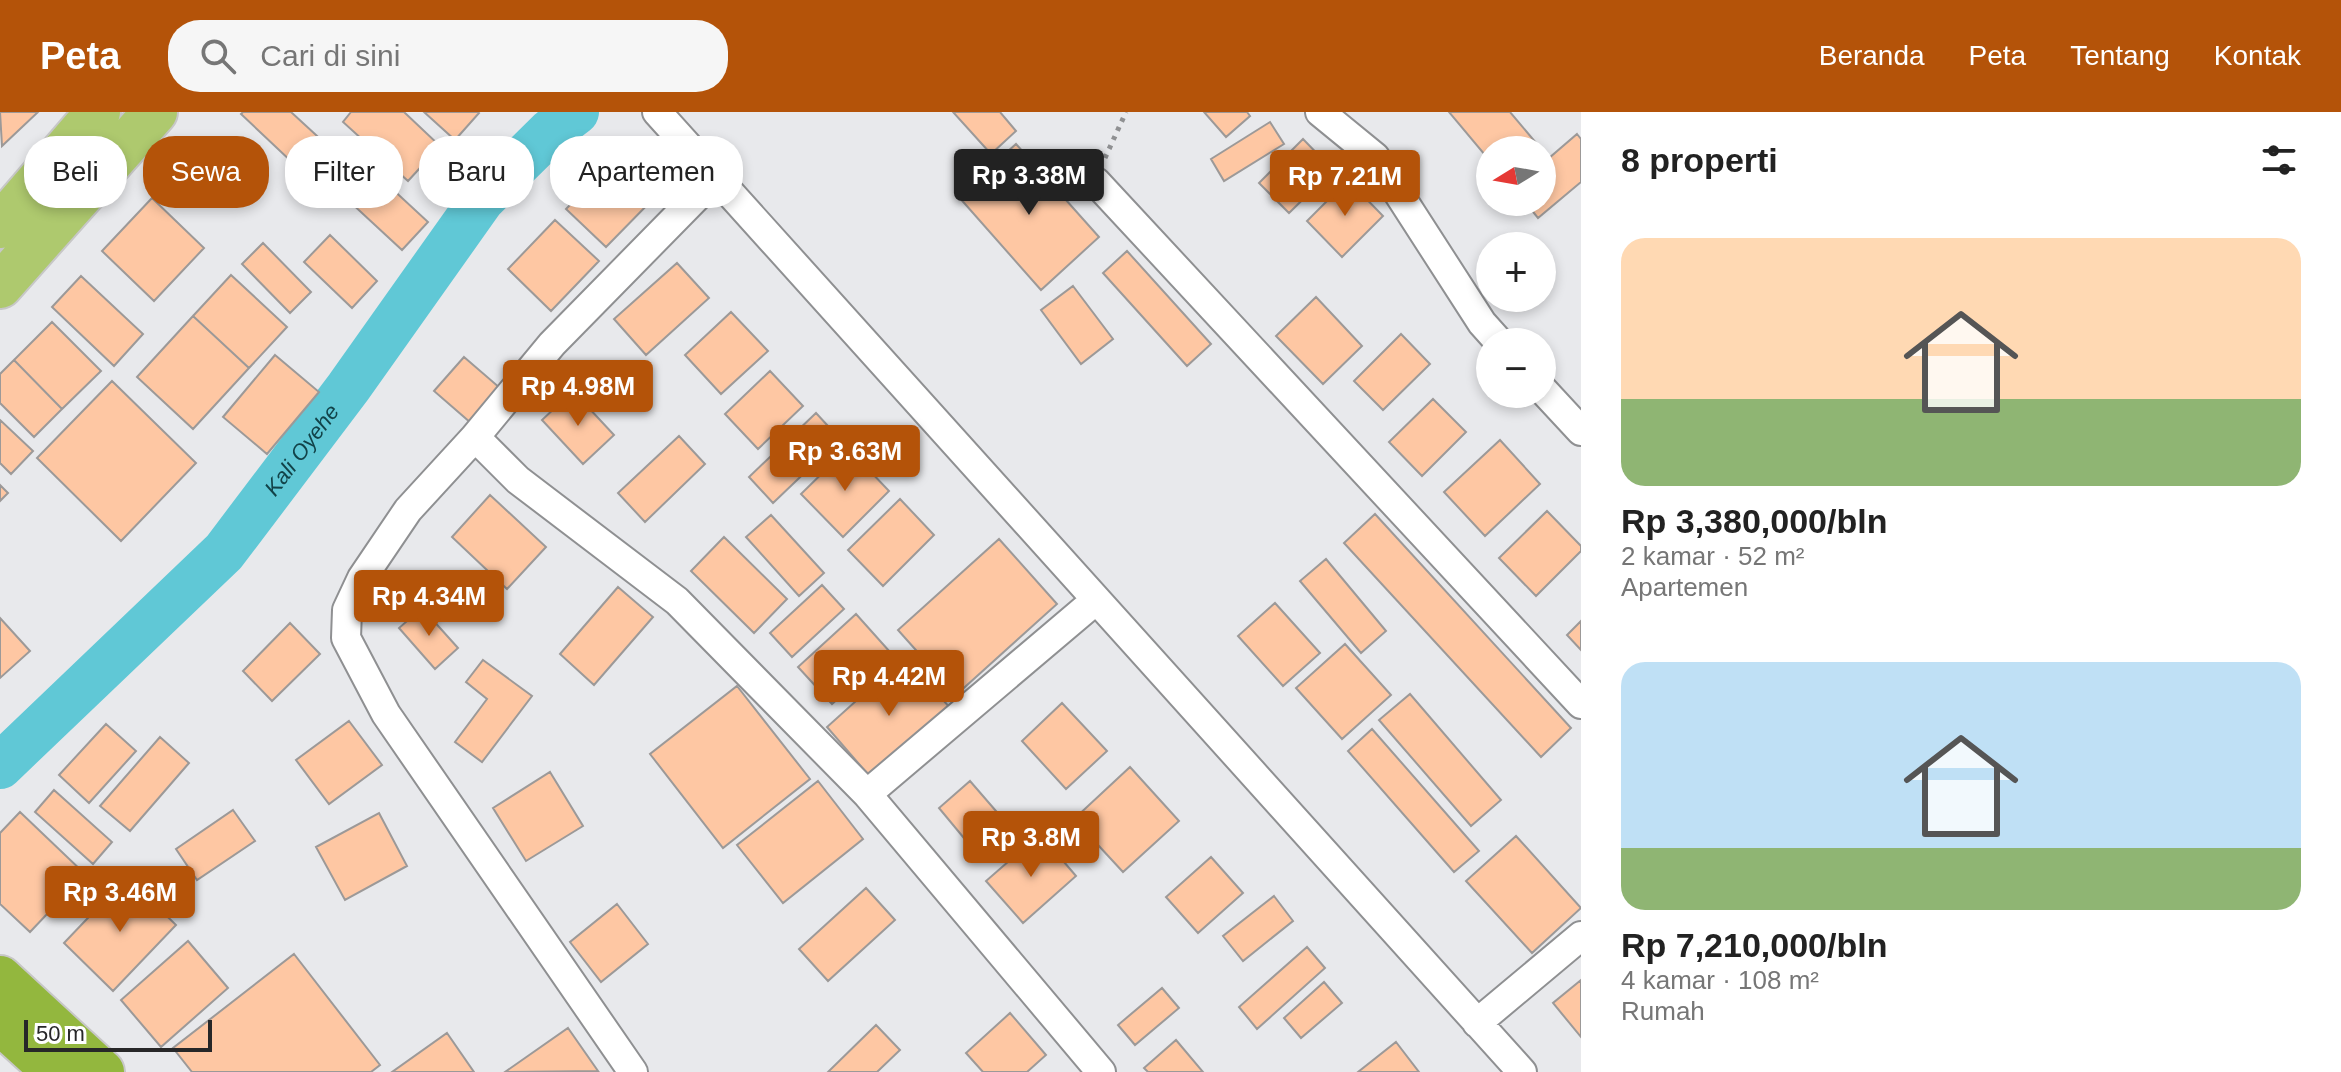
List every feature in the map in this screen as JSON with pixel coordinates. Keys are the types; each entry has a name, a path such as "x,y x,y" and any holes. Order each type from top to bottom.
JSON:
{"highway":[{"path":"0,978 102,1072"},
{"path":"0,1022 55,1072"}],"main road":[{"path":"6,253 98,112"},
{"path":"6,253 155,112"}],"street":[{"path":"658,112 680,136"},
{"path":"1320,112 1375,157 1488,328"},
{"path":"1096,182 1581,704"},
{"path":"743,205 1522,1072"},
{"path":"633,1072 386,714 346,638 347,610 362,578 408,510 475,437 552,344 686,208"},
{"path":"1556,404 1581,431"},
{"path":"475,437 518,480 677,601 867,794 1101,1072"},
{"path":"867,794 1096,600"},
{"path":"1477,1023 1581,936"}],"path":[{"path":"1096,182 1126,112"}],"building":[{"path":"0,112 38,112 2,146"},
{"path":"291,112 317,136 285,136 285,155 269,140 269,136 264,136 241,114"},
{"path":"351,112 404,112 429,136 419,136 419,169 408,181 403,176 403,136 358,136 343,122"},
{"path":"424,112 479,113 459,136 451,136"},
{"path":"953,112 1000,112 1016,131 991,154"},
{"path":"1204,112 1247,112 1250,116 1226,137"},
{"path":"1449,112 1510,112 1530,136 1476,136 1476,144"},
{"path":"1270,122 1284,144 1224,181 1211,159"},
{"path":"1577,134 1581,139 1581,182 1556,203 1556,152"},
{"path":"1303,139 1333,170 1289,213 1259,183"},
{"path":"1016,144 1099,237 1041,290 958,196"},
{"path":"1348,180 1383,216 1342,257 1307,221"},
{"path":"403,199 428,222 402,250 357,208 403,208"},
{"path":"143,208 162,208 204,248 154,301 102,251"},
{"path":"567,208 644,208 606,247"},
{"path":"555,220 599,261 551,311 508,269"},
{"path":"330,235 377,281 352,308 304,262"},
{"path":"263,243 311,292 290,313 242,264"},
{"path":"1127,251 1211,344 1187,366 1103,273"},
{"path":"677,263 709,298 646,355 614,319"},
{"path":"231,275 287,327 249,368 193,316"},
{"path":"81,276 143,334 114,366 52,307"},
{"path":"1073,286 1113,339 1081,364 1041,310"},
{"path":"1316,297 1362,346 1323,384 1276,336"},
{"path":"731,312 768,351 721,394 685,355"},
{"path":"193,316 249,368 193,429 137,377"},
{"path":"52,322 101,371 62,409 14,360"},
{"path":"1401,334 1430,364 1383,410 1354,381"},
{"path":"275,355 319,392 267,454 223,417"},
{"path":"464,357 500,388 471,423 434,391"},
{"path":"14,360 62,409 34,437 0,403 0,374"},
{"path":"770,371 803,406 758,449 725,414"},
{"path":"112,381 196,463 121,541 37,458"},
{"path":"573,391 614,435 583,464 542,420"},
{"path":"1433,399 1466,432 1422,476 1389,442"},
{"path":"816,413 840,439 773,503 749,477"},
{"path":"0,420 33,451 11,474 0,463"},
{"path":"679,436 705,464 645,522 618,493"},
{"path":"1500,440 1540,484 1485,536 1444,492"},
{"path":"848,448 889,491 843,537 801,494"},
{"path":"0,485 8,493 0,501"},
{"path":"490,495 546,547 507,589 452,537"},
{"path":"900,499 934,535 883,586 848,550"},
{"path":"1547,511 1581,546 1581,551 1536,596 1499,558"},
{"path":"1375,514 1571,728 1541,757 1344,543"},
{"path":"771,515 824,573 799,596 746,537"},
{"path":"724,537 787,599 754,633 691,571"},
{"path":"999,539 1057,604 956,695 898,630"},
{"path":"1326,559 1386,631 1361,653 1300,581"},
{"path":"822,585 844,609 792,657 770,633"},
{"path":"618,587 653,617 594,685 560,654"},
{"path":"1275,603 1320,653 1283,686 1238,636"},
{"path":"422,608 458,648 435,669 399,628"},
{"path":"856,614 890,652 832,704 798,667"},
{"path":"0,618 30,651 0,678"},
{"path":"1581,621 1581,650 1567,635"},
{"path":"290,623 320,654 272,701 243,671"},
{"path":"1345,644 1391,695 1342,739 1296,688"},
{"path":"905,657 951,709 872,779 827,727"},
{"path":"483,660 532,696 482,762 455,742 487,699 466,682"},
{"path":"737,686 810,779 723,848 650,754"},
{"path":"1410,694 1501,800 1471,826 1379,720"},
{"path":"1062,703 1107,751 1066,789 1022,741"},
{"path":"349,721 382,765 329,804 296,760"},
{"path":"106,724 136,751 89,803 59,775"},
{"path":"1372,729 1479,851 1454,872 1348,751"},
{"path":"160,737 189,763 130,831 100,806"},
{"path":"1130,767 1179,821 1123,872 1074,819"},
{"path":"550,772 583,826 526,861 493,808"},
{"path":"818,781 863,839 783,903 737,845"},
{"path":"970,781 1015,833 983,861 939,808"},
{"path":"54,790 112,842 93,864 35,812"},
{"path":"233,810 255,841 197,880 176,849"},
{"path":"20,812 85,874 30,932 0,904 0,833"},
{"path":"379,813 407,866 345,900 316,847"},
{"path":"1040,834 1076,876 1023,923 986,881"},
{"path":"1516,836 1581,908 1532,953 1466,881"},
{"path":"1211,857 1243,893 1198,933 1166,897"},
{"path":"127,877 176,925 113,991 64,943"},
{"path":"866,888 895,920 828,981 799,949"},
{"path":"1274,896 1293,921 1243,961 1223,936"},
{"path":"617,904 648,944 601,982 570,942"},
{"path":"188,941 228,988 161,1047 121,1000"},
{"path":"1307,947 1325,968 1257,1029 1239,1007"},
{"path":"294,954 380,1065 371,1072 192,1072 173,1048"},
{"path":"1581,980 1581,1037 1553,1003"},
{"path":"1324,982 1342,1003 1301,1038 1284,1018"},
{"path":"1162,988 1179,1008 1135,1045 1118,1025"},
{"path":"1010,1013 1046,1055 1027,1072 983,1072 966,1053"},
{"path":"876,1025 900,1050 877,1072 828,1072"},
{"path":"568,1028 598,1071 505,1072"},
{"path":"447,1033 474,1072 392,1072"},
{"path":"1176,1040 1203,1072 1148,1072 1144,1068"},
{"path":"1396,1042 1419,1072 1358,1072"}],"waterway":[{"name":"Kali Oyehe","path":"0,766 224,552 348,388 482,199 551,131 576,112"}]}
